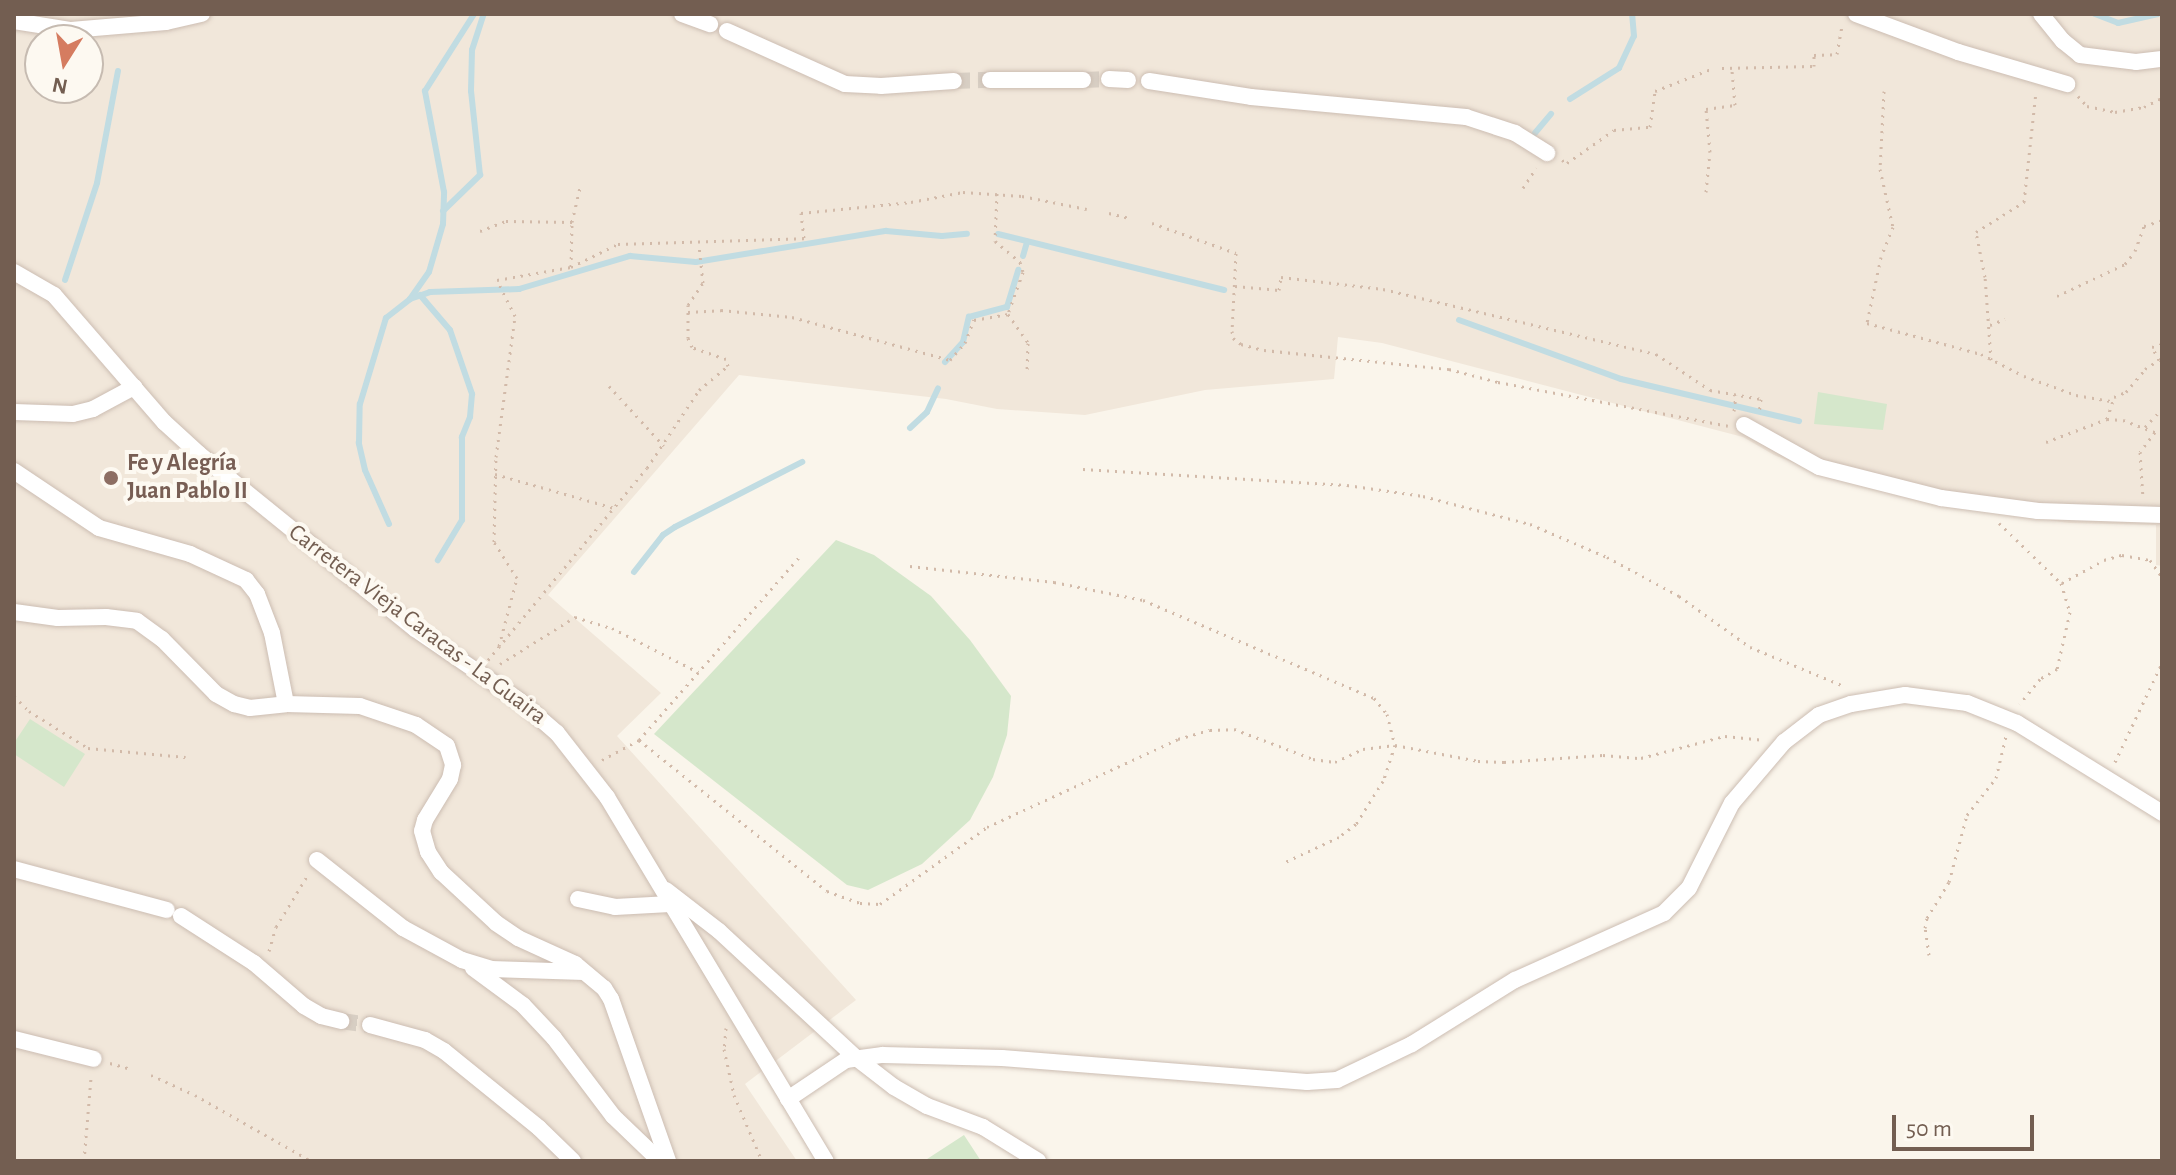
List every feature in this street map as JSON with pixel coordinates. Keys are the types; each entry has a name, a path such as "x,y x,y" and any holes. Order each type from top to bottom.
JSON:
{"street":[{"path":"14,21 71,30 166,22 202,14"},
{"path":"682,14 710,24"},
{"path":"1856,14 1958,52 2067,84"},
{"path":"2041,14 2063,41 2080,55 2136,62 2162,59"},
{"path":"727,31 845,84 881,86 954,81"},
{"path":"1109,79 1128,80"},
{"path":"990,80 1083,80"},
{"path":"1149,81 1251,97 1466,117 1515,133 1547,153"},
{"name":"Carretera Vieja Caracas - La Guaira","path":"14,272 54,295 134,387 199,454 415,629 542,718 607,797 826,1161"},
{"path":"14,412 73,414 93,409 134,387"},
{"path":"1744,425 1819,467 1981,504 2038,511 2162,515"},
{"path":"14,471 99,528 190,554 246,580 257,594 272,633 286,704"},
{"path":"14,612 47,617 106,617 137,621 162,639 216,694 250,708 286,704 360,706 416,725 447,746 453,765 450,779 425,820 422,831 428,852 441,872 496,923 518,938 586,972 611,999 668,1161"},
{"path":"788,1099 809,1082 855,1057 1002,1058 1307,1082 1337,1080 1412,1044 1522,977 1664,913 1689,888 1732,803 1784,742 1819,715 1877,699 1905,695 1949,698 2009,720 2162,813"},
{"path":"317,860 403,928 462,960 523,1005 564,1050 613,1116 660,1161"},
{"path":"14,869 174,913 212,932 304,1006 341,1021"},
{"path":"658,884 719,931 855,1057 894,1087 927,1106 983,1127 1038,1161"},
{"path":"578,899 615,907 670,904"},
{"path":"462,960 491,969 586,972"},
{"path":"370,1025 425,1040 444,1051 497,1092 573,1161"},
{"path":"14,1039 94,1059"}],"path":[{"path":"1722,68 1814,66 1814,55 1837,54 1844,14"},
{"path":"1706,192 1710,152 1706,109 1735,105 1732,67"},
{"path":"1523,188 1547,153 1567,163 1614,130 1650,127 1655,91 1711,69"},
{"path":"1991,360 1976,232 2024,202 2038,76"},
{"path":"2067,84 2087,106 2099,110 2144,107 2162,98"},
{"path":"1884,91 1880,169 1893,227 1881,257 1867,323 1991,360 2076,395 2110,401 2126,392 2145,369 2159,360 2152,347 2162,344"},
{"path":"571,267 572,222 580,187"},
{"path":"499,646 517,578 494,542 495,474 515,316 497,280 571,267 618,244 699,244 804,238 801,213 911,202 963,192 997,193 1087,209"},
{"path":"997,193 995,241 1020,262 1023,272 1008,314"},
{"path":"1109,213 1129,218"},
{"path":"2057,296 2117,270 2131,258 2144,226 2162,220"},
{"path":"480,231 506,221 572,222"},
{"path":"1152,223 1236,253 1232,331 1233,338 1241,344 1264,350 1449,369 1608,405 1720,425 1744,425"},
{"path":"480,674 499,646 664,446 704,383 729,364 726,359 692,347 688,338 691,298 703,283 699,244"},
{"path":"1235,286 1279,290 1281,277 1383,289 1656,354 1698,384 1761,399 1759,414"},
{"path":"688,312 721,310 792,317 950,360 965,343 974,320 1008,314"},
{"path":"1008,314 1028,343 1027,371"},
{"path":"1989,326 2005,319"},
{"path":"609,386 664,446"},
{"path":"1734,409 1736,395"},
{"path":"2107,419 2110,401"},
{"path":"2144,427 2162,409"},
{"path":"2046,442 2107,419 2144,427 2156,436 2140,452 2144,514"},
{"path":"1083,469 1347,485 1423,496 1530,524 1607,557 1679,596 1750,647 1799,670 1877,699"},
{"path":"495,474 614,508"},
{"path":"1929,955 1925,928 1927,918 1949,882 1967,815 1996,778 2009,720 2033,686 2057,669 2070,612 2061,583 1981,504"},
{"path":"2061,583 2104,560 2122,555 2150,560 2162,577"},
{"path":"584,769 639,740 800,556"},
{"path":"910,566 1054,582 1143,600 1374,698 1387,714 1395,745 1383,781 1356,824 1339,837 1283,863"},
{"path":"480,674 575,617 612,628 698,672"},
{"path":"2107,780 2162,663"},
{"path":"14,696 29,711 88,748 186,757"},
{"path":"639,740 827,891 860,903 880,904 987,827 1178,739 1210,730 1234,729 1313,759 1335,762 1363,749 1395,745 1478,761 1504,762 1603,755 1641,758 1725,736 1784,742"},
{"path":"266,974 276,927 317,860"},
{"path":"732,1006 724,1034 726,1065 734,1095 762,1161"},
{"path":"84,1161 87,1097 94,1059 131,1069"},
{"path":"151,1075 195,1095 311,1161"}],"shaded area":[{"path":"14,14 2162,14 2162,566 2156,565 2156,525 2069,523 1993,512 1834,479 1774,455 1743,437 1382,343 1338,337 1334,379 1205,390 1085,415 997,409 946,399 739,375 548,595 661,693 617,736 856,1000 745,1084 797,1161 14,1161"}],"green space":[{"path":"1818,392 1887,404 1883,430 1814,424"},
{"path":"836,540 874,555 931,596 970,640 1011,696 1007,735 993,777 970,820 922,864 868,890 847,885 654,734"},
{"path":"30,719 85,754 64,787 14,754 14,743"},
{"path":"964,1135 981,1161 924,1161"}],"waterway":[{"path":"410,299 429,272 443,224 444,192 425,91 474,14"},
{"path":"443,211 480,175 471,91 472,50 484,14"},
{"path":"1570,99 1619,68 1634,36 1632,14"},
{"path":"2095,14 2118,23 2158,14"},
{"path":"65,280 97,183 118,71"},
{"path":"1535,133 1551,114"},
{"path":"389,524 365,470 359,443 360,404 386,318 410,299 430,292 519,289 630,256 696,262 886,231 942,236 967,234"},
{"path":"998,234 1224,290"},
{"path":"1023,256 1027,242"},
{"path":"945,362 963,342 969,317 1007,307 1018,270"},
{"path":"420,295 450,330 472,394 470,417 462,437 462,520 438,560"},
{"path":"1459,320 1621,379 1799,421"},
{"path":"910,428 927,412 938,388"},
{"path":"634,572 663,535 675,527 802,462"}],"tunnel":[{"path":"1083,80 1109,79"},
{"path":"954,81 990,80"},
{"path":"341,1021 370,1025"}],"place":[{"name":"Fe y Alegría Juan Pablo II","path":"111,478"}]}
